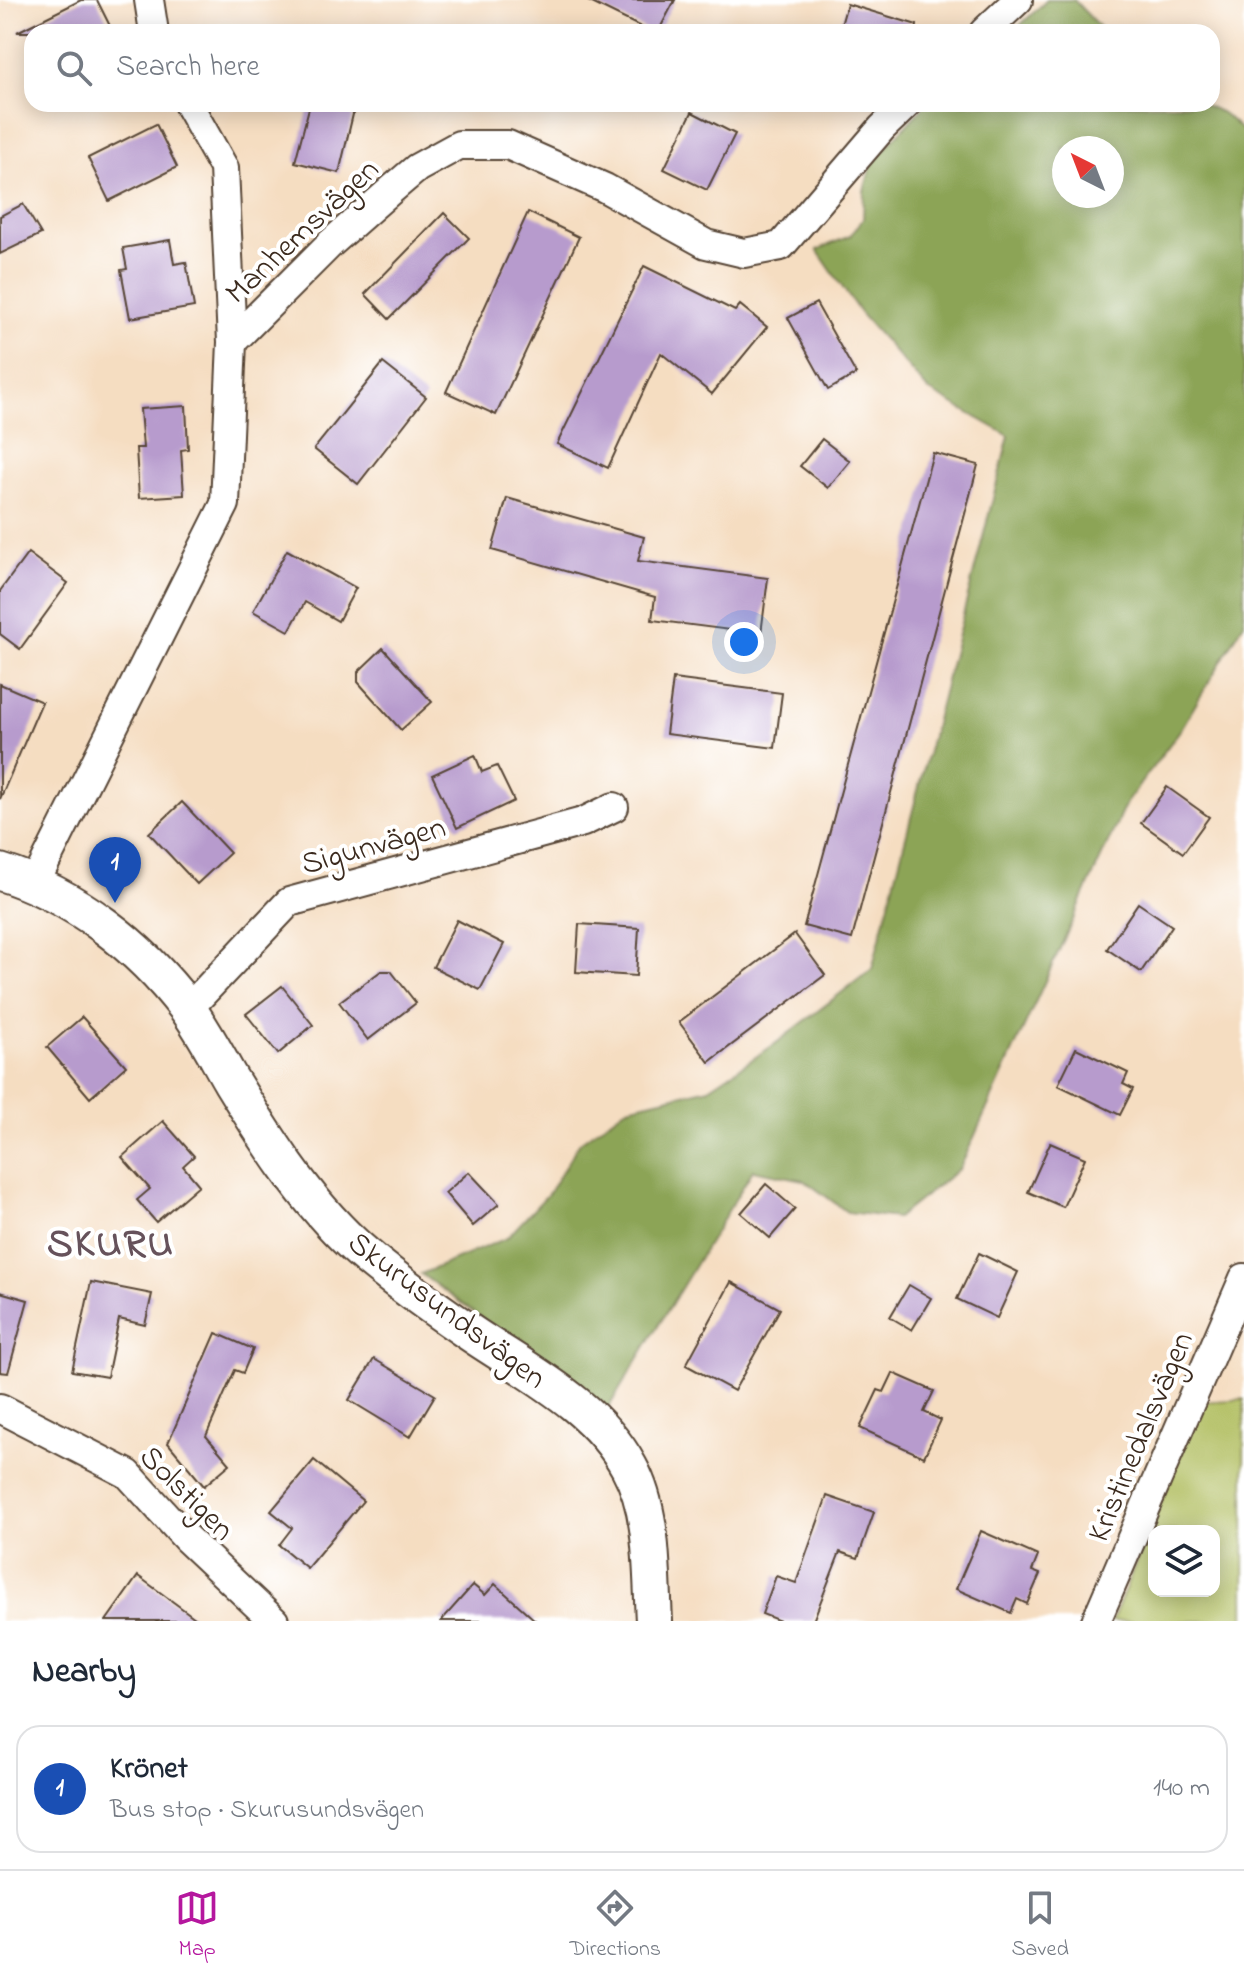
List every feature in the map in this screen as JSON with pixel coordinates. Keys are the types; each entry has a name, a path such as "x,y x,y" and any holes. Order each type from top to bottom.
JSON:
{"street":[{"path":"149,0 153,24"},
{"path":"992,24 1018,0"},
{"path":"192,112 224,168 232,342"},
{"name":"Manhemsvägen","path":"35,883 225,504 232,342 331,243 429,161 459,145 508,145 605,188 706,244 744,253 781,246 899,112"},
{"name":"Sigunvägen","path":"188,1009 289,902 583,822 614,807"},
{"name":"Skurusundsvägen","path":"0,872 35,883 102,924 147,962 188,1009 291,1174 353,1244 467,1331 553,1387 604,1434 630,1468 648,1526 654,1621"},
{"name":"Kristinedalsvägen","path":"1096,1621 1244,1278"},
{"name":"Solstigen","path":"0,1408 128,1474 186,1538 270,1620"}],"green space":[{"path":"1047,0 1074,0 1096,24 1022,24"},
{"path":"919,112 1220,112 1244,132 1244,623 1181,729 1126,803 960,1168 897,1218 847,1212 804,1180 753,1170 607,1410 421,1274 507,1238 548,1194 580,1142 628,1107 709,1088 775,1044 872,969 1009,436 928,390 860,313 817,250 850,236 863,219 864,191 872,162"},
{"path":"1244,1399 1244,1621 1112,1621 1148,1533 1148,1597 1220,1597 1220,1525 1151,1525 1202,1402"}],"building":[{"path":"81,0 97,0 109,24 33,24"},
{"path":"586,0 675,0 662,24 635,24"},
{"path":"847,4 914,24 841,24"},
{"path":"308,112 354,112 339,173 295,162"},
{"path":"692,112 735,134 707,190 664,169"},
{"path":"156,124 177,167 109,201 88,158"},
{"path":"23,204 41,234 0,254 0,216"},
{"path":"528,212 579,237 496,415 446,392"},
{"path":"444,213 469,238 389,319 365,294"},
{"path":"170,240 174,264 186,262 194,307 130,318 121,270 127,269 123,248"},
{"path":"644,266 735,311 740,305 767,327 712,394 661,353 608,468 557,444"},
{"path":"816,303 856,374 828,390 788,318"},
{"path":"383,363 426,397 358,484 314,449"},
{"path":"186,406 188,449 181,450 184,495 139,498 136,448 143,448 140,409"},
{"path":"822,439 850,461 828,488 800,466"},
{"path":"933,453 978,465 852,939 804,926"},
{"path":"507,498 644,537 638,561 768,578 761,634 652,620 655,597 492,550"},
{"path":"287,550 356,588 338,621 305,602 289,631 253,611"},
{"path":"28,553 68,583 20,649 0,634 0,591"},
{"path":"383,648 432,702 401,730 358,682 358,672"},
{"path":"673,679 782,693 775,748 666,734"},
{"path":"0,684 42,702 0,799"},
{"path":"475,755 482,772 497,766 514,801 457,828 432,775"},
{"path":"1167,787 1209,817 1183,853 1141,823"},
{"path":"182,802 230,853 197,884 149,833"},
{"path":"1138,903 1172,926 1141,972 1107,949"},
{"path":"457,920 504,944 480,990 433,967"},
{"path":"579,924 639,928 636,976 576,972"},
{"path":"795,934 825,975 709,1062 679,1022"},
{"path":"381,971 391,971 416,1003 368,1040 339,1002"},
{"path":"282,986 313,1025 278,1054 246,1014"},
{"path":"82,1017 126,1066 90,1098 47,1047"},
{"path":"1076,1048 1128,1073 1123,1084 1133,1089 1120,1115 1058,1085"},
{"path":"163,1121 194,1156 183,1166 199,1185 156,1222 137,1200 150,1189 122,1157"},
{"path":"1050,1143 1085,1158 1063,1207 1028,1192"},
{"path":"469,1172 499,1204 473,1226 445,1193"},
{"path":"766,1184 795,1209 770,1238 741,1213"},
{"path":"979,1253 1018,1272 997,1318 957,1299"},
{"path":"91,1282 152,1294 145,1325 119,1319 107,1377 72,1371"},
{"path":"731,1282 780,1309 734,1391 686,1365"},
{"path":"909,1285 931,1298 912,1330 890,1317"},
{"path":"0,1292 28,1300 8,1373 0,1372"},
{"path":"216,1333 253,1349 243,1373 235,1370 206,1436 230,1464 204,1486 168,1443"},
{"path":"374,1359 435,1395 410,1437 349,1400"},
{"path":"893,1373 934,1391 924,1412 941,1420 924,1457 860,1428 878,1390 884,1392"},
{"path":"314,1460 363,1501 307,1568 279,1545 292,1528 271,1511"},
{"path":"827,1496 874,1512 858,1558 840,1552 813,1621 780,1621 762,1614 776,1576 796,1583"},
{"path":"981,1531 1038,1556 1032,1571 1040,1574 1027,1604 1017,1599 1011,1613 956,1589"},
{"path":"138,1576 199,1621 106,1621"},
{"path":"495,1584 536,1621 441,1621 473,1585 485,1595"}],"place":[{"name":"Krönet","path":"115,903"}],"district":[{"name":"SKURU","path":"111,1241"}]}
